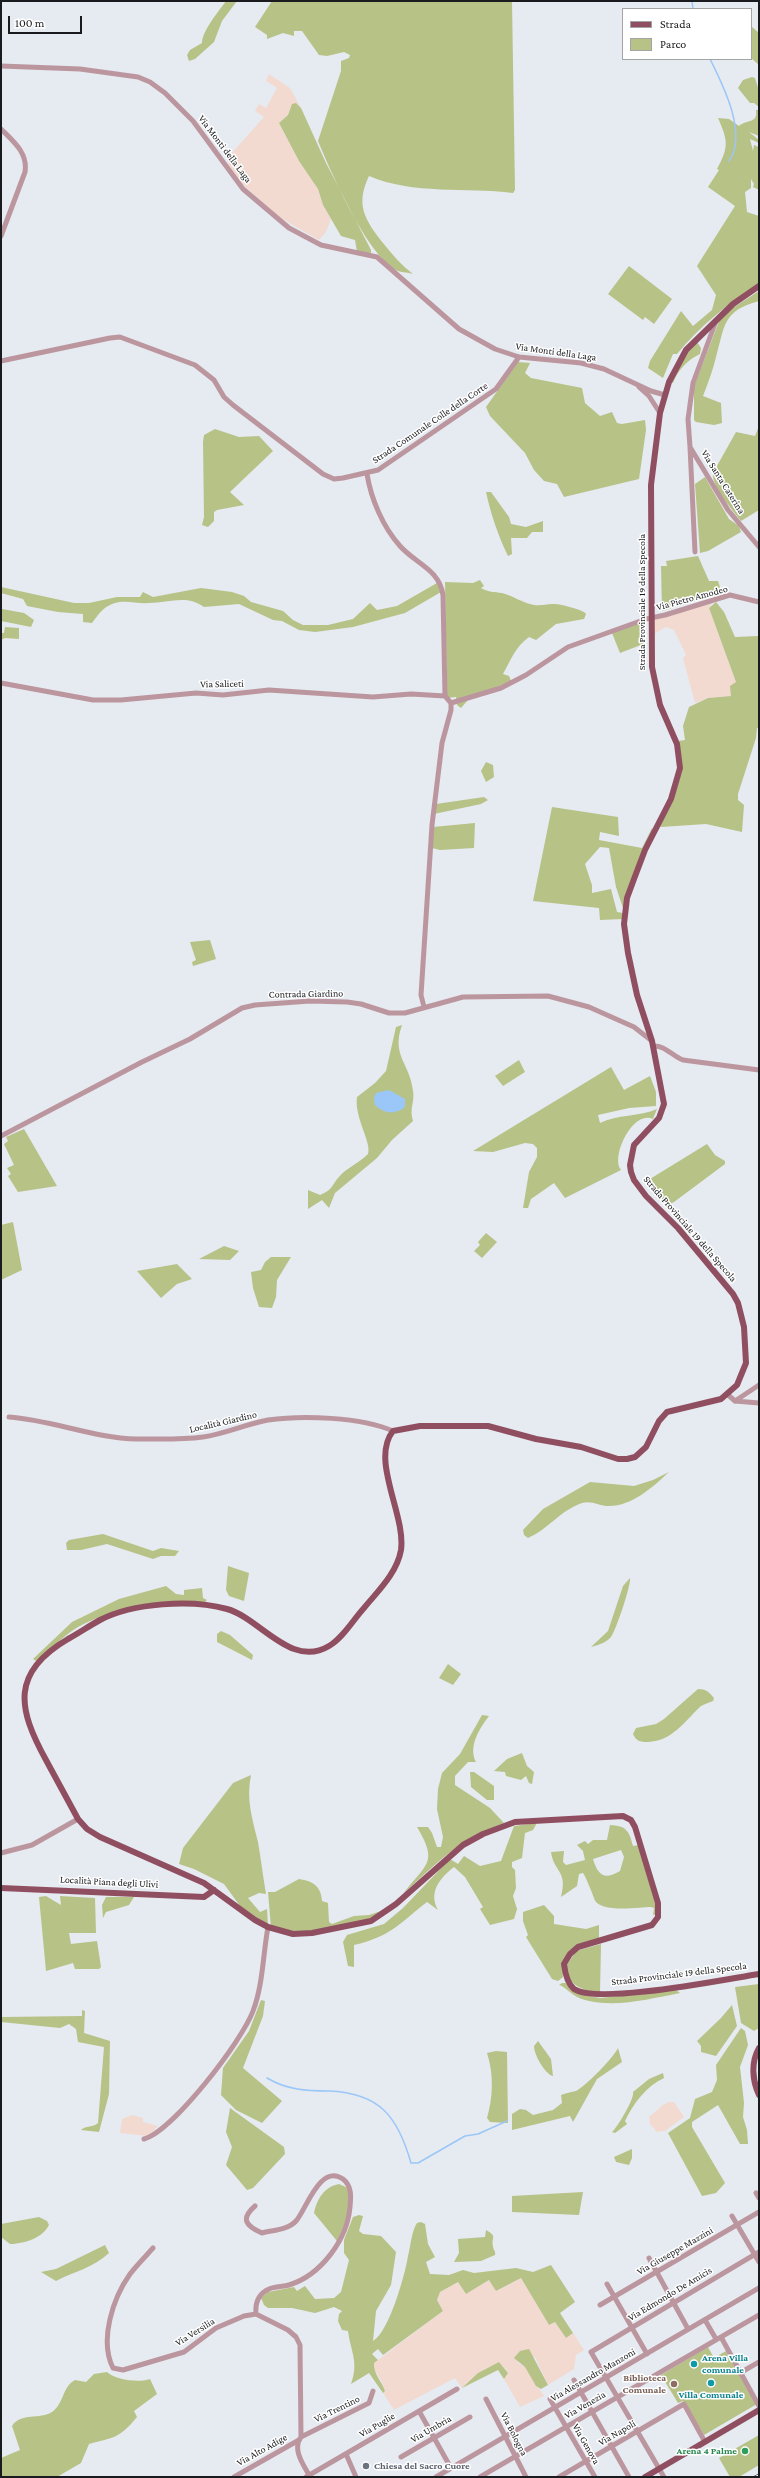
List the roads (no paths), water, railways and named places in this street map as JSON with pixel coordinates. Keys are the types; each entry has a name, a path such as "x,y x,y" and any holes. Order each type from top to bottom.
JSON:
{"main road":[{"name":"Strada Provinciale 19 della Specola","path":"759,286 733,304 701,334 679,360 665,394 660,413 651,485 653,679 660,705 677,744 680,768 671,800 645,850 627,898 624,924 637,995 653,1043 664,1104 662,1112 634,1145 630,1165 631,1172 634,1180 646,1196 678,1228 738,1303 745,1333 746,1363 737,1385 727,1394 711,1402 680,1407 667,1412 659,1421 646,1447 635,1457 627,1459 618,1459 581,1447 536,1439 488,1426 420,1426 393,1431 386,1441 385,1450 386,1468 401,1535 398,1560 388,1579 330,1646 314,1652 294,1650 229,1609 171,1604 149,1606 101,1619 60,1644 38,1664 28,1678 23,1696 25,1715 33,1736 78,1819 87,1829 100,1837 204,1883 234,1906 268,1927 293,1934 371,1921 396,1904 463,1845 483,1834 516,1822 623,1816 631,1820 635,1826 658,1904 658,1917 652,1924 578,1947 570,1954 564,1964 565,1973 571,1985 574,1988 592,1994 625,1993 759,1974"},
{"name":"Località Piana degli Ulivi","path":"1,1888 204,1897 214,1890"},
{"path":"759,2048 754,2059 753,2071 759,2095"},
{"path":"645,2477 759,2410"}],"street":[{"name":"Via Monti della Laga","path":"1,66 80,69 138,77 150,82 165,93 193,121 213,146 236,181 284,224 321,245 377,257 460,329 495,349 519,357 581,363 604,369 652,391 665,394"},
{"path":"1,130 20,149 27,161 25,172 1,236"},
{"name":"Via Santa Caterina","path":"718,318 693,383 689,401 688,428 690,447 728,510 759,547"},
{"name":"Via Santa Caterina","path":"701,334 708,337 705,349"},
{"name":"Strada Comunale Colle della Corte","path":"1,361 110,338 130,340 195,365 214,380 224,397 233,405 323,474 334,479 367,474 378,470 490,394 519,357"},
{"name":"Via Monti della Laga","path":"634,382 649,396 660,413"},
{"path":"690,447 694,552"},
{"path":"367,474 371,494 388,529 400,547 427,567 441,585 445,696 451,703 442,743 429,858 421,995 424,1007"},
{"name":"Via Pietro Amodeo","path":"451,703 501,688 526,675 568,647 652,618 730,596 759,602"},
{"name":"Via Saliceti","path":"1,683 94,700 121,700 196,693 223,694 269,690 372,697 411,694 445,696"},
{"name":"Contrada Giardino","path":"1,1136 142,1062 190,1039 248,1006 310,1001 347,1002 362,1004 389,1013 405,1013 468,997 548,996 589,1006 634,1028 653,1043 683,1060 759,1070"},
{"path":"736,1401 759,1385"},
{"path":"727,1394 736,1401 759,1403"},
{"name":"Località Giardino","path":"9,1417 27,1418 67,1428 134,1439 187,1439 205,1437 267,1420 300,1418 375,1423 393,1431"},
{"path":"1,1854 32,1845 78,1819"},
{"path":"144,2139 151,2137 168,2122 228,2055 253,2011 268,1927"},
{"path":"255,2206 248,2212 246,2221 249,2226 262,2232 289,2226 296,2221 311,2194 322,2181 334,2176 342,2178 347,2184 351,2193 350,2209 344,2229 332,2253 302,2279 289,2285 269,2289 256,2300 256,2314 288,2330 296,2337 300,2345 299,2458 307,2476"},
{"name":"Via Giuseppe Mazzini","path":"600,2306 759,2212"},
{"path":"732,2216 757,2253 759,2262"},
{"name":"Via Versilia","path":"153,2248 130,2274 109,2322 109,2359 113,2368 123,2370 184,2352 216,2328 244,2316 256,2314"},
{"name":"Via Edmondo De Amicis","path":"606,2378 591,2352 757,2253"},
{"path":"649,2258 688,2329"},
{"path":"607,2284 647,2354"},
{"name":"Via Alessandro Manzoni","path":"436,2477 759,2288"},
{"name":"Via Venezia","path":"480,2477 759,2315"},
{"path":"705,2320 740,2372 759,2406"},
{"path":"740,2372 759,2362"},
{"path":"606,2378 664,2477"},
{"path":"574,2380 629,2477"},
{"name":"Via Puglie","path":"307,2476 457,2389"},
{"name":"Via Trentino","path":"300,2439 369,2403 373,2391"},
{"name":"Via Bologna","path":"486,2399 526,2477"},
{"name":"Via Genova","path":"550,2399 595,2477"},
{"name":"Via Napoli","path":"559,2477 684,2404 705,2442"},
{"path":"419,2411 451,2468"},
{"name":"Via Umbria","path":"401,2457 470,2417"},
{"name":"Via Alto Adige","path":"234,2477 300,2439"},
{"path":"346,2454 356,2477"}],"water":[{"path":"389,1090 405,1099 405,1107 401,1110 386,1112 375,1105 374,1098 376,1093"}],"waterway":[{"path":"692,1 693,8"},
{"path":"710,60 727,96 735,124 736,137 734,150 729,161"},
{"path":"267,2078 282,2085 305,2090 347,2093 362,2097 374,2103 384,2110 393,2121 400,2133 411,2163 418,2163 465,2136 478,2134 507,2121"}],"railway":[{"path":"755,2477 759,2475"}],"place":[{"name":"Arena Villa comunale","path":"694,2364"},
{"name":"Villa Comunale","path":"711,2383"},
{"name":"Biblioteca Comunale","path":"674,2384"},
{"name":"Arena 4 Palme","path":"745,2451"},
{"name":"Chiesa del Sacro Cuore","path":"366,2466"}]}
